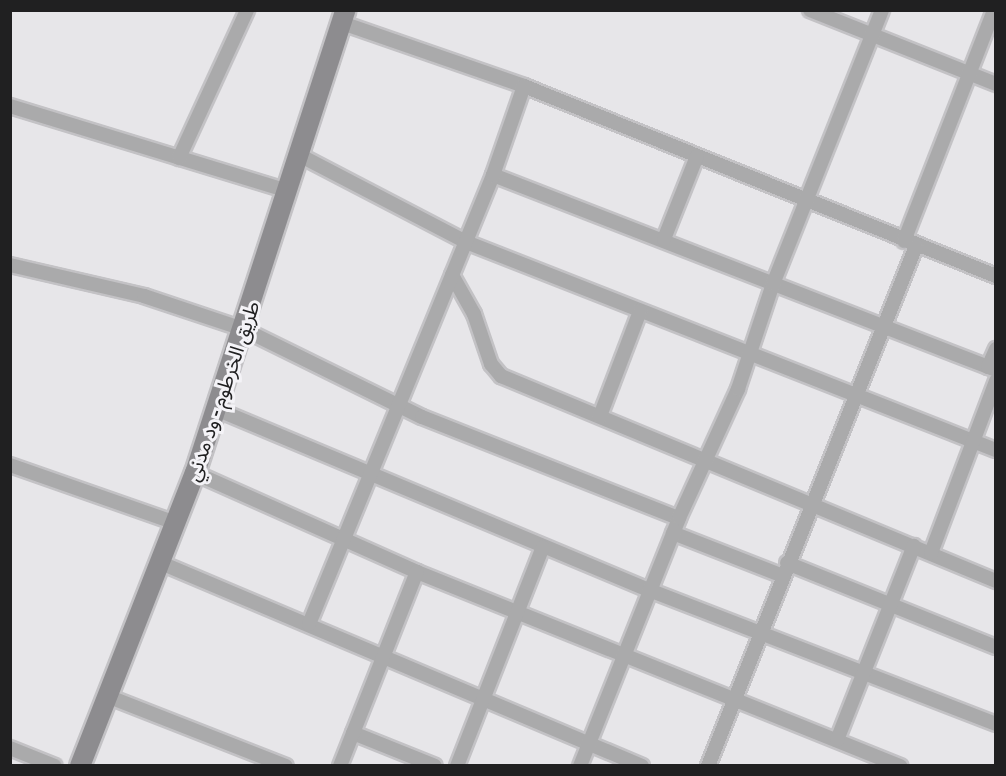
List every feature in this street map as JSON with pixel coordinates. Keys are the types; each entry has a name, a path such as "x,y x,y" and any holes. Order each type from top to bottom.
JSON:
{"street":[{"path":"178,158 247,10"},
{"path":"810,10 996,84"},
{"path":"580,765 673,532 726,418 773,284 882,10"},
{"path":"708,765 784,569 815,504 886,326 910,243 969,74 994,10"},
{"path":"344,17 524,86 993,275 996,260"},
{"name":"طريق الخرطوم - ود مدني","path":"80,765 195,473 301,156 344,17"},
{"path":"309,624 397,404 493,175 524,86"},
{"path":"10,106 288,191"},
{"path":"301,156 466,242 996,450"},
{"path":"664,239 697,156"},
{"path":"493,175 664,239 992,369 996,349"},
{"path":"10,265 144,296 243,329 397,404 679,518"},
{"path":"452,275 474,314 494,371 996,581"},
{"path":"600,416 640,311"},
{"path":"931,553 996,381"},
{"path":"216,409 649,590 867,672 996,724"},
{"path":"10,465 177,523"},
{"path":"195,473 343,542 900,765"},
{"path":"673,532 891,606 996,647"},
{"path":"837,740 867,672 914,546"},
{"path":"457,765 543,547"},
{"path":"161,564 642,765"},
{"path":"340,765 417,572"},
{"path":"107,696 286,765"},
{"path":"353,733 435,765"},
{"path":"10,748 55,765"}]}
